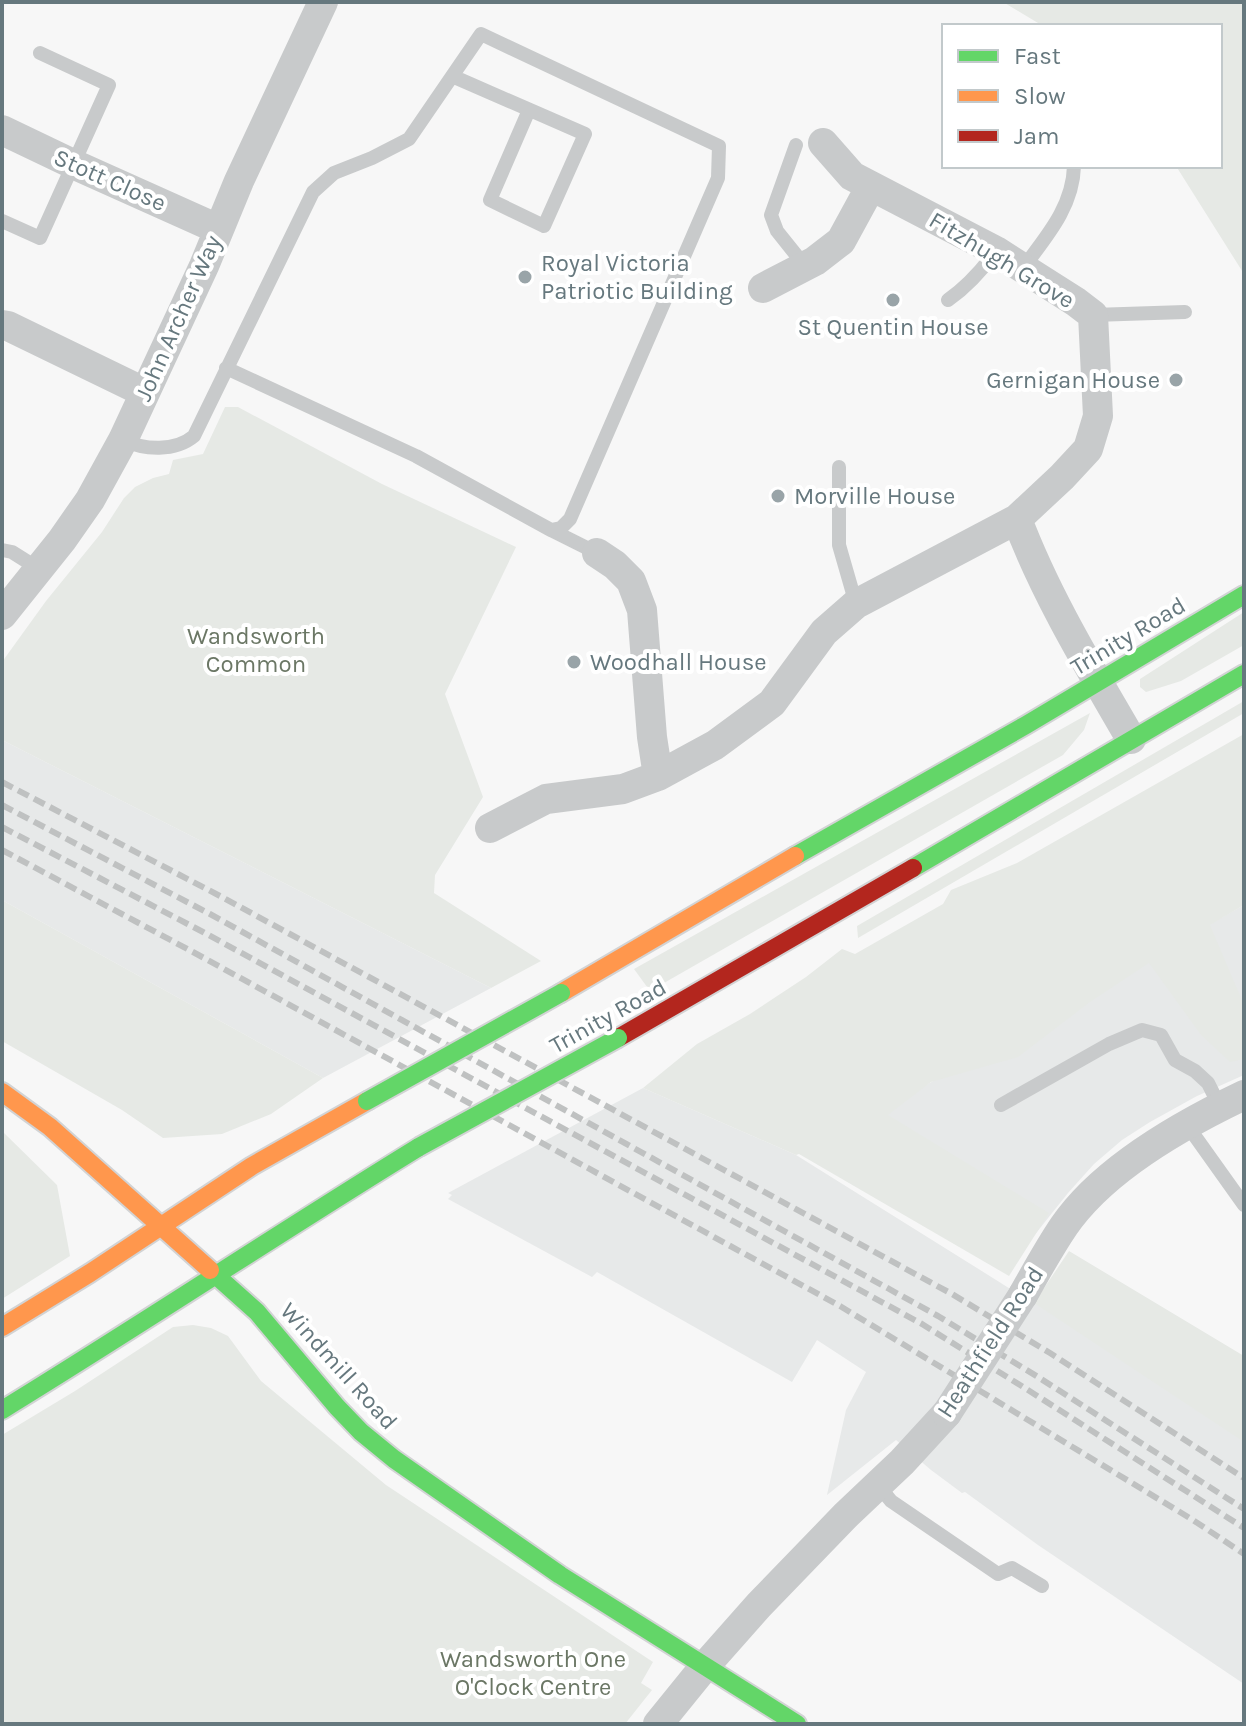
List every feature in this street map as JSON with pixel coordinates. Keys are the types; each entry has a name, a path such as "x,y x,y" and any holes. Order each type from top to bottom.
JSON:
{"main road":[{"name":"Trinity Road","path":"2,1327 252,1166 561,993 1026,725 1244,595"},
{"name":"Trinity Road","path":"2,1410 419,1147 736,971 1244,674"},
{"name":"Windmill Road","path":"2,1092 50,1127 257,1312 337,1407 394,1459 560,1575 797,1724"}],"street":[{"name":"John Archer Way","path":"2,615 90,500 123,440 323,2"},
{"name":"Stott Close","path":"2,130 218,229"},
{"name":"Fitzhugh Grove","path":"490,828 546,799 623,789 658,776 715,745 772,703 824,632 856,604 1017,519 1088,449 1098,416 1093,315 996,251 852,176 809,144"},
{"path":"763,288 805,266 841,241 871,186"},
{"path":"2,325 144,392"},
{"path":"1017,519 1046,588 1131,739"},
{"path":"597,553 631,581 642,610 658,776"},
{"name":"Heathfield Road","path":"658,1724 705,1666 834,1527 947,1413 1065,1224 1098,1188 1144,1151 1232,1101"}],"lane":[{"path":"123,440 149,447 176,445 194,436 313,192 334,173 409,139 481,34 719,146 718,178 570,519 561,528 551,530"},
{"path":"2,221 40,238 109,85 40,53"},
{"path":"452,76 585,134 544,226 490,200 529,110"},
{"path":"805,266 777,231 771,215 809,144"},
{"path":"1023,268 1062,215 1074,168"},
{"path":"948,300 981,271 996,251"},
{"path":"1093,315 1185,312"},
{"path":"226,368 416,456 597,553"},
{"path":"839,467 839,545 856,604"},
{"path":"2,550 12,552 39,569"},
{"path":"1001,1105 1109,1044 1142,1030 1161,1035 1175,1060 1195,1071 1232,1101"},
{"path":"1187,1125 1244,1205"},
{"path":"878,1485 891,1501 998,1574 1012,1568 1042,1586"}],"shaded area":[{"path":"2,740 491,988 323,1078 2,900"},
{"path":"1244,905 1244,1075 1197,1096 1122,1140 1094,1164 1025,1247 836,1136"},
{"path":"643,1088 796,1155 1033,1303 1244,1358 1244,1684 965,1492 962,1493 896,1440 827,1495 846,1410 866,1372 817,1340 792,1382 597,1272 592,1277 448,1199 452,1195 448,1193"}],"green space":[{"path":"1003,2 1244,2 1244,274 1177,168 1222,168 1222,24 1040,24"},
{"name":"Wandsworth Common","path":"225,407 238,407 382,484 516,547 445,694 483,797 435,875 434,893 541,961 491,988 2,740 2,662 102,532 124,498 135,487 169,474 173,460 203,454"},
{"path":"1244,612 1244,645 1181,681 1146,692 1140,687 1140,679"},
{"path":"1244,701 1244,713 858,938 857,926"},
{"path":"1090,713 1084,730 1063,755 650,991 634,969"},
{"path":"1244,734 1244,905 1210,925 1244,1005 1244,1059 1230,1062 1201,1035 1149,963 1090,1002 1018,1057 931,1082 888,1115 1049,1213 1009,1276 799,1154 643,1088 697,1044 750,1014 842,949 855,954 943,904 951,890 1017,863"},
{"path":"2,900 323,1078 271,1114 222,1134 163,1138 122,1110 2,1041"},
{"path":"2,1131 57,1185 70,1256 2,1299"},
{"path":"1069,1251 1244,1356 1244,1442 1034,1303"},
{"name":"Wandsworth One O'Clock Centre","path":"193,1325 211,1328 228,1336 261,1381 386,1485 653,1662 641,1683 652,1690 625,1724 2,1724 2,1435 173,1327"}],"railway":[{"path":"2,782 220,896 952,1294 1244,1478"},
{"path":"2,805 210,914 938,1316 1244,1509"},
{"path":"2,827 203,932 922,1324 1244,1528"},
{"path":"2,850 840,1306 1244,1554"}],"traffic: fast":[{"path":"795,856 1026,725 1244,595"},
{"path":"913,868 1244,674"},
{"path":"367,1101 561,993"},
{"path":"419,1147 618,1038"},
{"path":"2,1410 419,1147"},
{"path":"210,1270 257,1312 361,1432 394,1459 560,1575 797,1724"}],"traffic: slow":[{"path":"561,993 795,856"},
{"path":"2,1092 50,1127 210,1270"},
{"path":"2,1327 252,1166 367,1101"}],"traffic: jam":[{"path":"618,1038 913,868"}],"place":[{"name":"Royal Victoria Patriotic Building","path":"525,277"},
{"name":"St Quentin House","path":"893,300"},
{"name":"Gernigan House","path":"1176,380"},
{"name":"Morville House","path":"778,496"},
{"name":"Woodhall House","path":"574,662"}]}
